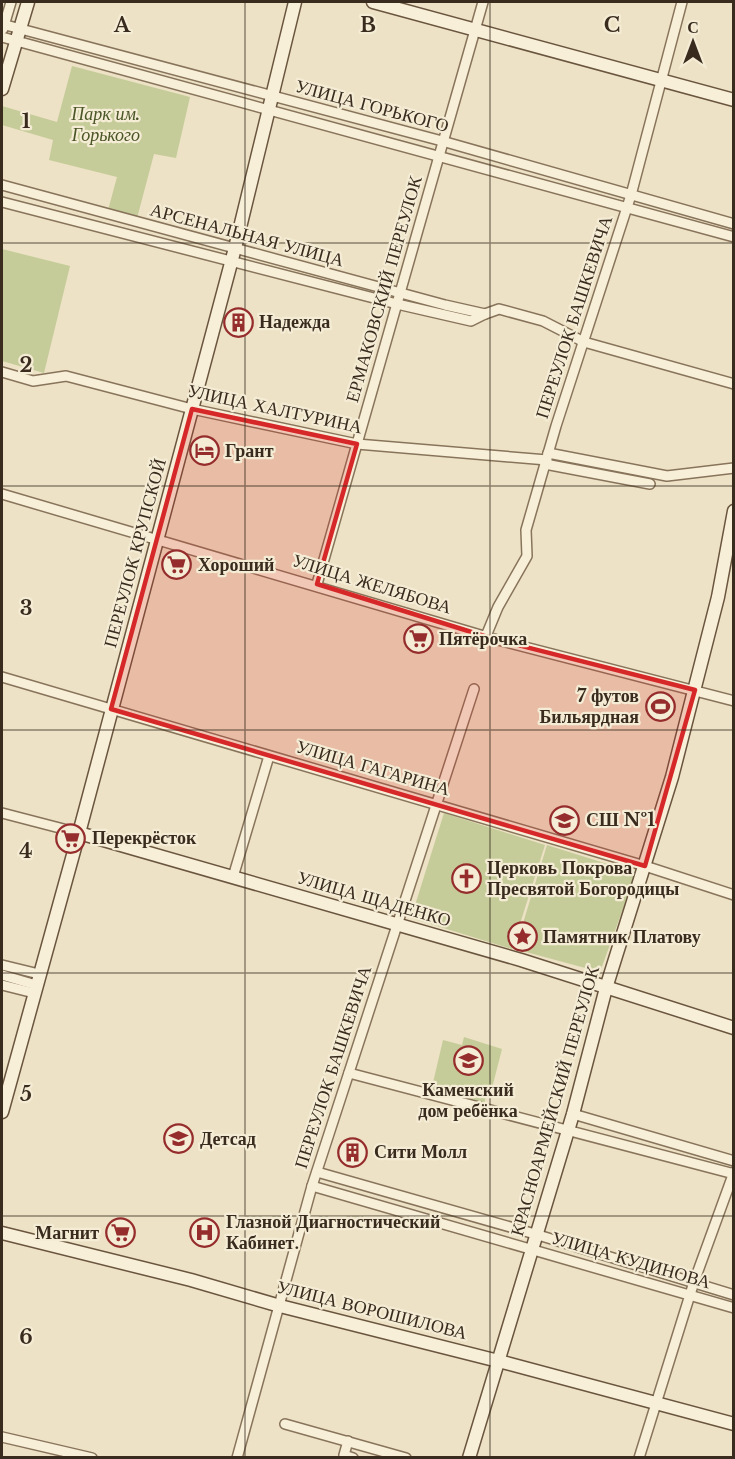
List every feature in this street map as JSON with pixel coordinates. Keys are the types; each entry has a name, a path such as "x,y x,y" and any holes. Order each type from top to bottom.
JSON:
{"street":[{"path":"2,30 11,2"},
{"path":"2,89 28,2"},
{"name":"ПЕРЕУЛОК КРУПСКОЙ","path":"2,1112 234,254 295,2"},
{"path":"374,2 734,100"},
{"name":"ЕРМАКОВСКИЙ ПЕРЕУЛОК","path":"317,584 483,2"},
{"name":"ПЕРЕУЛОК БАШКЕВИЧА","path":"486,636 498,607 527,556 526,530 627,209 682,2"},
{"name":"УЛИЦА ГОРЬКОГО","path":"2,30 270,102 438,155 734,237"},
{"name":"УЛИЦА ГОРЬКОГО","path":"18,35 270,102 442,141 734,224"},
{"name":"АРСЕНАЛЬНАЯ УЛИЦА","path":"2,185 397,304 471,321 500,309 543,321 584,342 734,384"},
{"name":"АРСЕНАЛЬНАЯ УЛИЦА","path":"2,202 485,314"},
{"name":"УЛИЦА ХАЛТУРИНА","path":"2,372 33,381 66,376 192,409 357,444 547,459 667,476 734,468"},
{"path":"547,459 650,484"},
{"name":"УЛИЦА ЖЕЛЯБОВА","path":"2,494 317,584 486,636 734,701"},
{"name":"КРАСНОАРМЕЙСКИЙ ПЕРЕУЛОК","path":"469,1458 530,1248 573,1114 606,988 645,866 695,690 728,549 734,511"},
{"name":"УЛИЦА ГАГАРИНА","path":"2,677 645,866 734,895"},
{"name":"ПЕРЕУЛОК БАШКЕВИЧА","path":"237,1458 312,1186 474,689"},
{"path":"233,877 269,756"},
{"name":"УЛИЦА ЩАДЕНКО","path":"2,813 521,960 734,1028"},
{"path":"2,965 37,984"},
{"path":"2,975 37,984"},
{"path":"2,985 37,984"},
{"path":"349,1073 733,1173 694,1282 639,1458"},
{"path":"573,1114 734,1161"},
{"name":"УЛИЦА КУДИНОВА","path":"317,1172 535,1234 734,1295"},
{"name":"УЛИЦА КУДИНОВА","path":"312,1186 734,1308"},
{"name":"УЛИЦА ВОРОШИЛОВА","path":"2,1233 191,1280 279,1306 497,1360 734,1425"},
{"path":"285,1424 406,1458"},
{"path":"2,1437 86,1457"},
{"path":"348,1441 344,1455 353,1458"}],"highlighted area":[{"path":"192,409 357,444 317,584 494,639 695,690 645,866 111,709"}],"green space":[{"name":"Парк им. Горького","path":"72,66 190,97 176,158 154,154 136,222 107,214 117,177 49,160 53,140 2,125 2,106 57,122"},
{"path":"2,249 70,266 44,373 2,361"},
{"path":"444,813 545,845 512,949 411,918"},
{"path":"547,845 636,873 600,972 515,949"},
{"path":"464,1037 502,1049 491,1092 487,1091 484,1105 431,1091 443,1040 462,1045"}],"place":[{"name":"Надежда","path":"238,322"},
{"name":"Грант","path":"204,451"},
{"name":"Хороший","path":"177,565"},
{"name":"Пятёрочка","path":"418,639"},
{"name":"7 футов Бильярдная","path":"660,706"},
{"name":"СШ №1","path":"565,820"},
{"name":"Перекрёсток","path":"71,838"},
{"name":"Церковь Покрова Пресвятой Богородицы","path":"466,878"},
{"name":"Памятник Платову","path":"522,937"},
{"name":"Каменский дом ребёнка","path":"468,1061"},
{"name":"Детсад","path":"179,1139"},
{"name":"Сити Молл","path":"353,1152"},
{"name":"Глазной Диагностический Кабинет.","path":"205,1232"},
{"name":"Магнит","path":"120,1233"}]}
